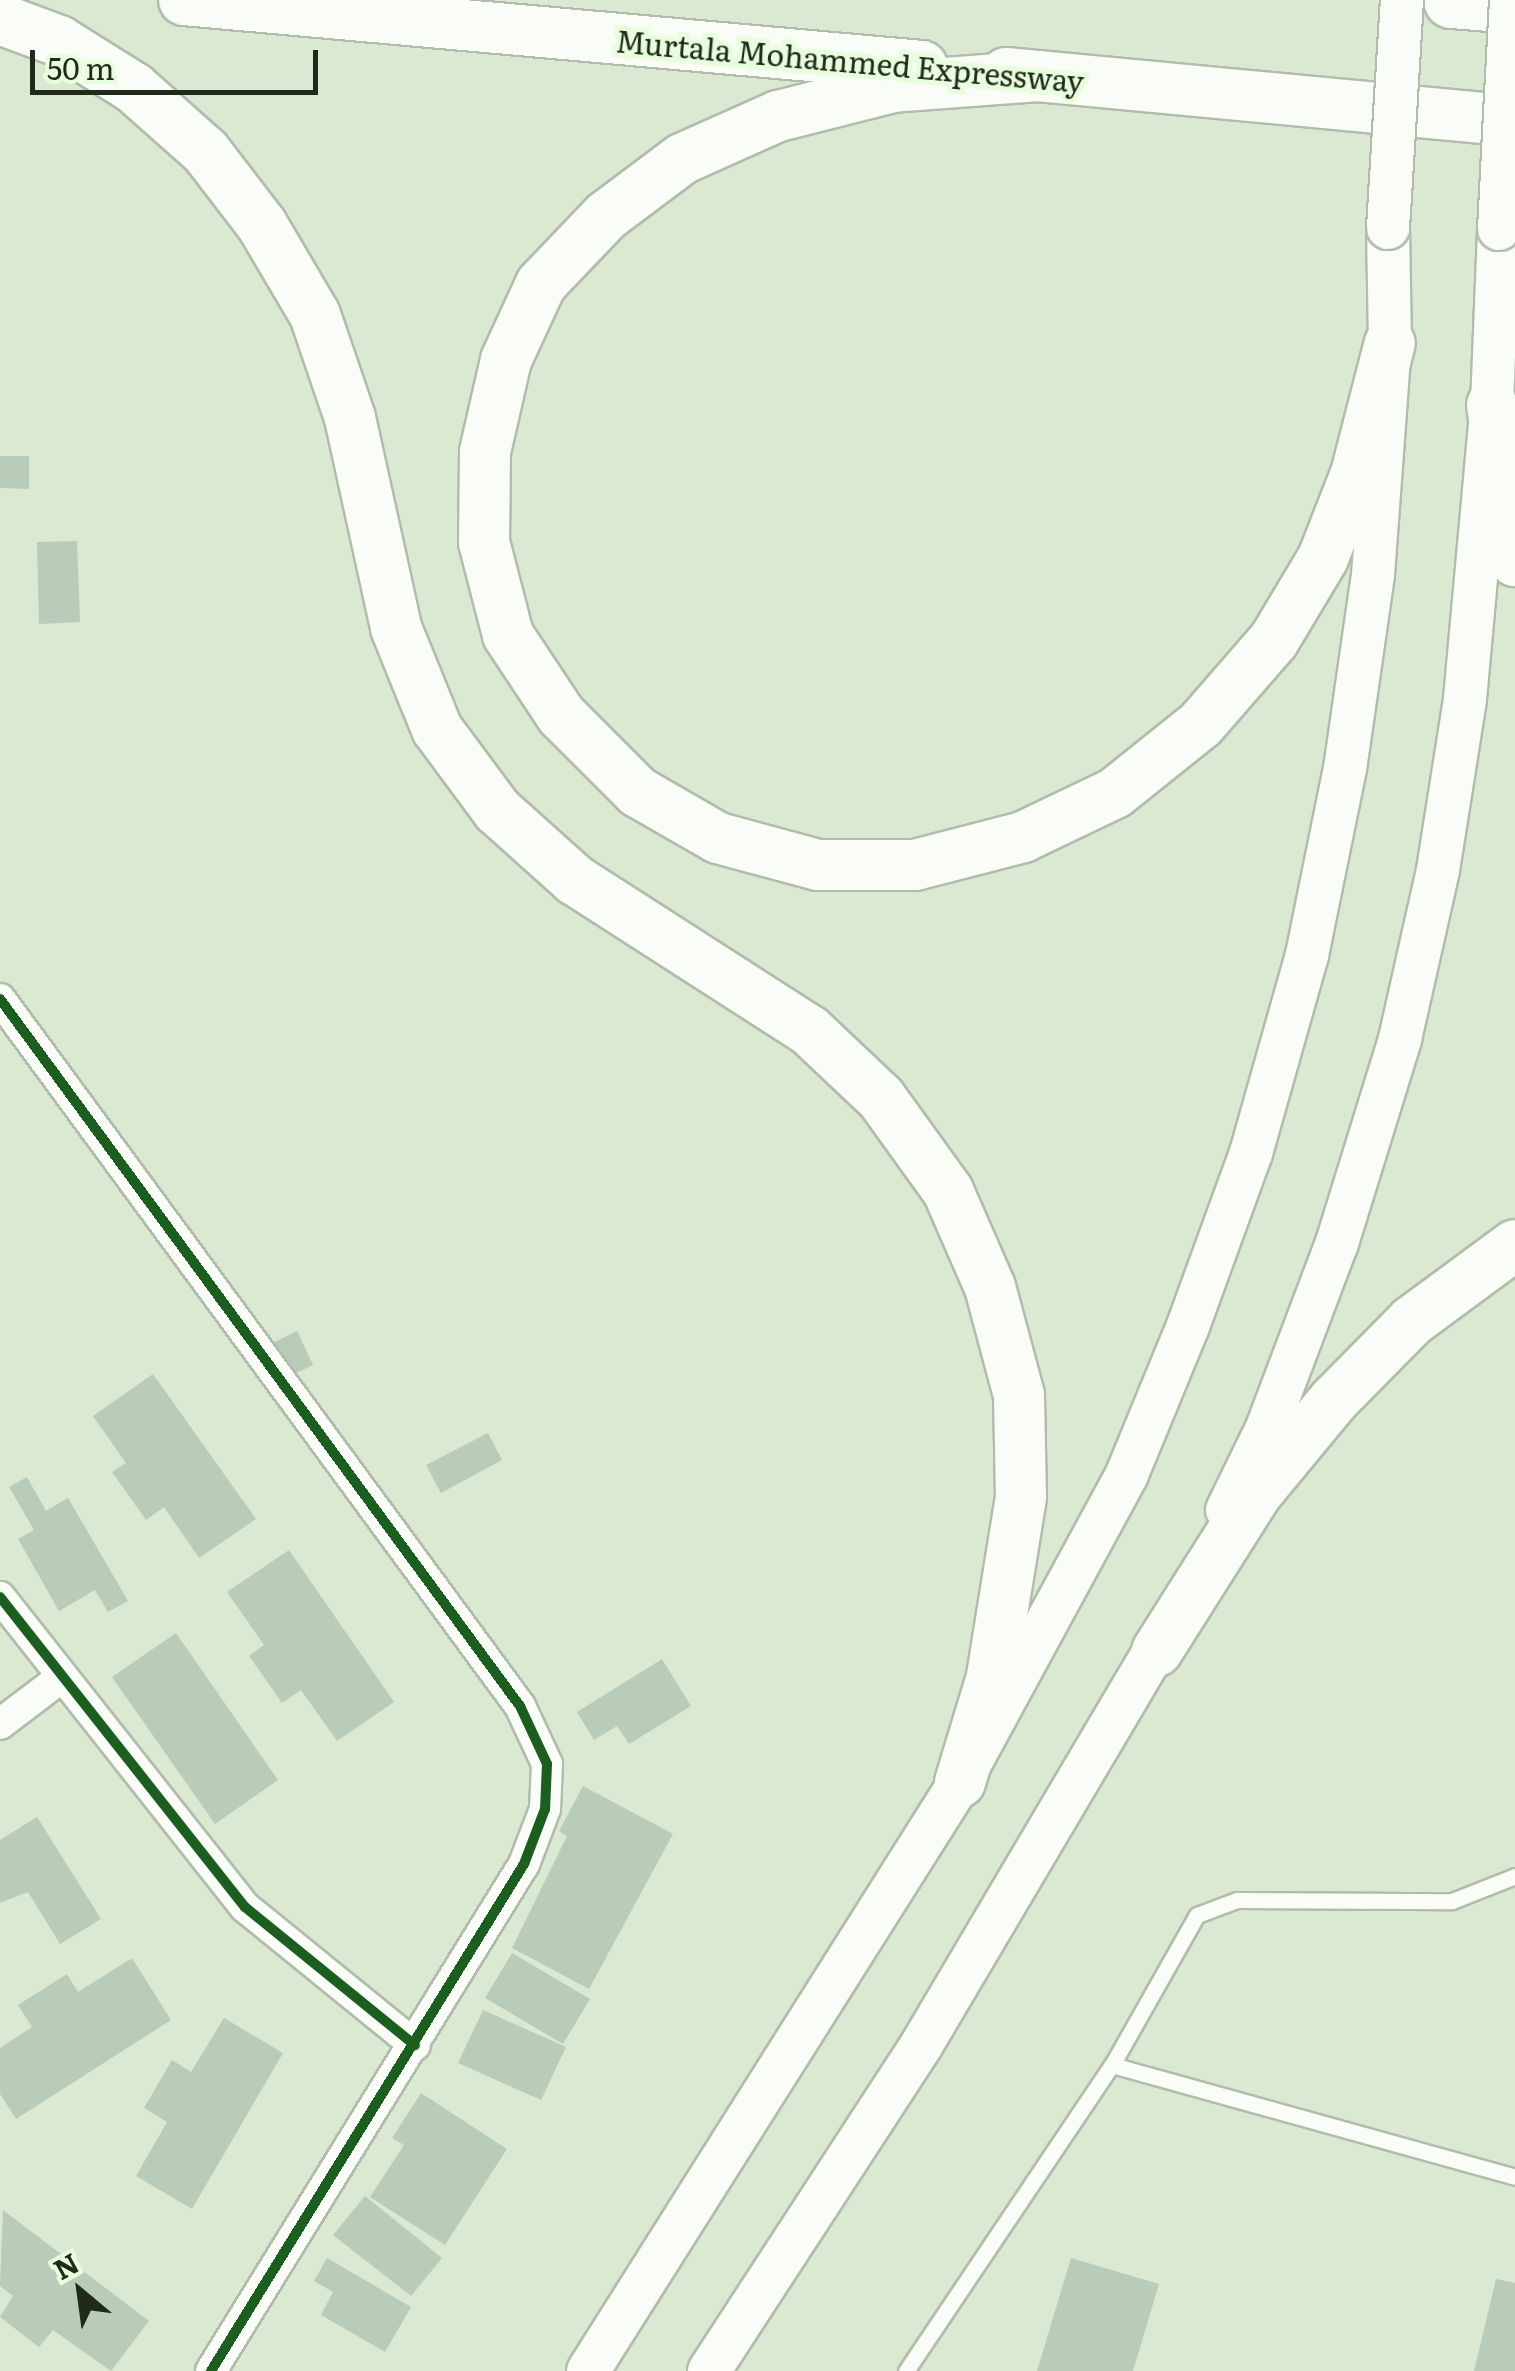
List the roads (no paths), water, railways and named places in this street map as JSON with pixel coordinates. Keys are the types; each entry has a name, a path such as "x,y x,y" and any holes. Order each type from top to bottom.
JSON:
{"highway":[{"name":"Murtala Mohammed Expressway","path":"184,0 1515,120"},
{"path":"1451,0 1513,3"},
{"path":"0,19 59,41 134,88 206,152 262,225 316,315 344,401 396,628 437,730 497,810 575,880 809,1030 881,1098 948,1191 990,1287 1019,1395 1021,1480 1011,1584 960,1782"},
{"path":"1038,76 894,86 778,116 682,159 606,216 541,284 506,360 484,452 484,542 508,636 561,716 638,792 718,838 818,865 896,865 1023,837 1115,793 1201,724 1274,640 1323,558 1350,490 1390,343"},
{"path":"1492,405 1515,561"},
{"path":"1157,1651 1258,1493 1334,1400 1412,1321 1515,1245"}],"main road":[{"path":"588,2371 960,1782 1127,1474 1250,1153 1307,955 1345,769 1374,575 1390,343 1388,228 1402,0"},
{"path":"709,2371 922,2044 1157,1651 1268,1428 1337,1243 1400,1039 1438,870 1465,699 1492,405 1513,3"}],"street":[{"path":"0,999 520,1706 547,1764 545,1809 524,1864 211,2371"},
{"path":"0,1596 246,1907 415,2044"},
{"path":"0,1724 62,1677"}],"lane":[{"path":"906,2371 1112,2066 1197,1915 1216,1904 1452,1901 1515,1876"},
{"path":"1112,2066 1515,2178"}]}
